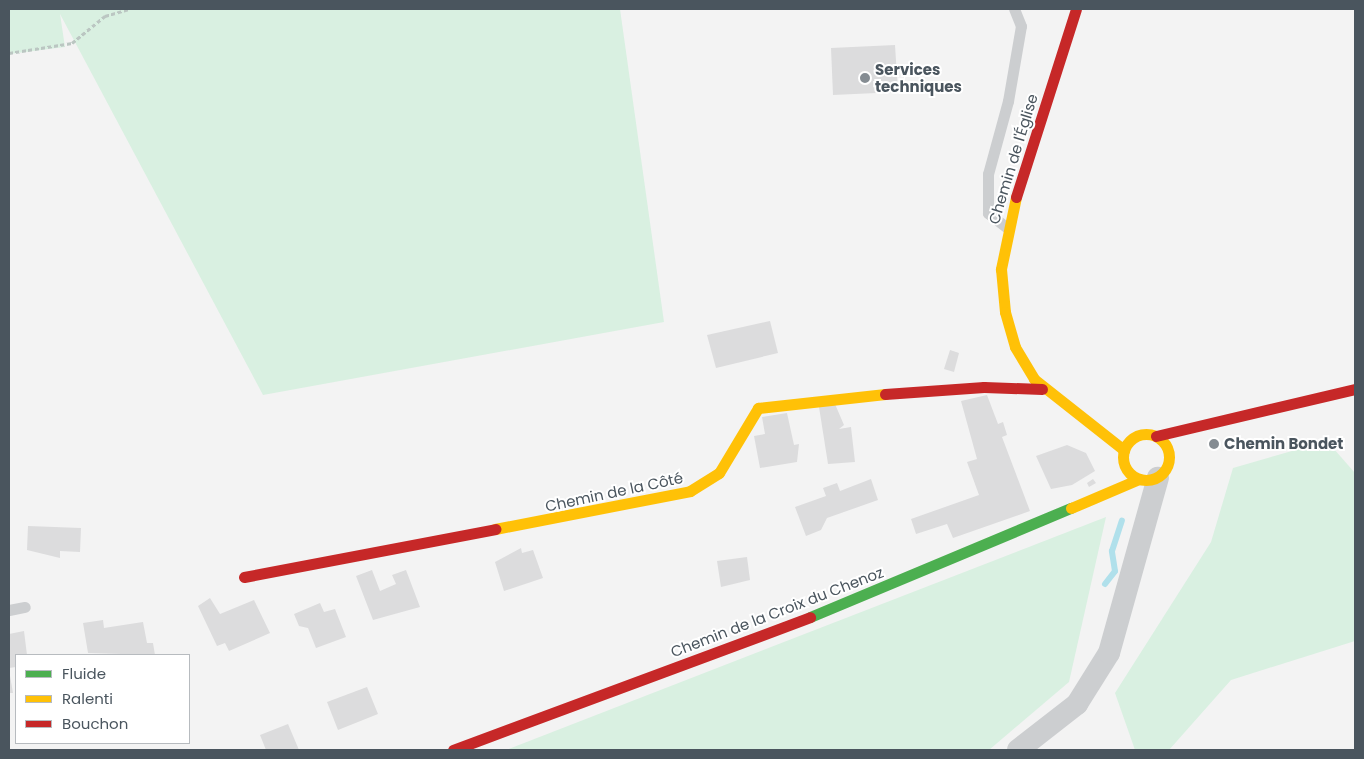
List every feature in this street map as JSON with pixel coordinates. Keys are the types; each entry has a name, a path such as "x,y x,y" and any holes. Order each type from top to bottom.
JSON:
{"street":[{"name":"Chemin de l'Église","path":"1076,9 1006,227 1001,270 1005,312 1015,347 1042,389 1103,429 1124,450"},
{"name":"Chemin de la Côté","path":"244,577 690,491 720,473 758,408 807,400 984,387 1042,389"},
{"path":"1018,750 1077,704 1109,653 1142,520 1142,477 1124,450 1132,438 1156,436 1196,428 1355,389"},
{"path":"1169,450 1196,428"},
{"name":"Chemin de l'Église","path":"1103,429 1132,438"},
{"path":"1142,477 1168,466 1169,450 1156,436"},
{"name":"Chemin de la Croix du Chenoz","path":"453,750 802,620 1108,495 1142,477"}],"lane":[{"path":"1006,227 988,213 988,174 1008,101 1021,26 1014,9"},
{"path":"9,610 25,607"}],"path":[{"path":"9,53 72,43 105,16 130,9"}],"green space":[{"path":"9,9 620,9 664,322 263,395 60,14 65,47 9,54"},
{"path":"1327,441 1355,473 1355,641 1231,680 1169,750 1135,750 1115,693 1211,542 1233,468"},
{"path":"1106,517 1069,682 989,750 506,750"}],"building":[{"name":"Services techniques","path":"895,45 898,92 833,95 831,48"},
{"path":"770,321 778,353 716,368 707,335"},
{"path":"950,350 959,353 954,372 944,369"},
{"path":"987,395 998,424 1003,422 1007,435 1002,437 1030,511 953,538 947,524 916,534 911,519 979,495 967,462 977,459 961,401"},
{"path":"835,404 844,425 839,429 851,427 855,462 828,464 819,407"},
{"path":"787,413 794,445 799,444 797,462 760,468 754,436 765,434 762,417"},
{"path":"1067,445 1086,453 1095,471 1072,485 1051,489 1036,456"},
{"path":"871,479 878,500 827,518 821,530 806,536 795,507 826,496 823,488 837,483 840,491"},
{"path":"1093,479 1096,483 1089,487 1087,483"},
{"path":"28,526 81,528 80,552 60,551 60,558 27,550"},
{"path":"521,548 522,553 533,550 543,578 504,591 495,562"},
{"path":"747,557 750,580 721,587 717,561"},
{"path":"372,570 380,591 396,584 392,575 406,570 420,607 373,620 356,576"},
{"path":"210,598 220,614 254,600 270,633 229,651 225,643 217,646 198,606"},
{"path":"320,603 324,612 335,609 346,637 316,648 308,628 299,626 294,614"},
{"path":"103,620 104,628 143,622 147,643 153,643 155,654 88,653 83,623"},
{"path":"24,631 27,654 15,654 15,667 9,668 9,634"},
{"path":"9,670 13,693 9,693"},
{"path":"367,687 378,714 338,730 327,702"},
{"path":"288,724 299,750 266,750 260,735"}],"waterway":[{"path":"1105,584 1115,571 1112,551 1122,521"}],"traffic: fast":[{"path":"810,617 1071,508"}],"traffic: slow":[{"path":"1016,197 1001,269 1005,312 1015,347 1034,379 1124,450"},
{"path":"495,529 690,491 719,473 758,408 885,394"},
{"path":"1151,434 1155,435 1165,444 1168,448 1169,457 1168,466 1159,476 1151,480 1141,480 1133,476 1124,466 1123,452 1127,444 1137,435 1151,434"},
{"path":"1071,508 1139,479"}],"traffic: jam":[{"path":"1016,197 1076,9"},
{"path":"885,394 984,387 1042,389"},
{"path":"1156,436 1355,389"},
{"path":"244,577 495,529"},
{"path":"453,750 810,617"}],"place":[{"name":"Services techniques","path":"865,78"},
{"name":"Chemin Bondet","path":"1214,444"}]}
